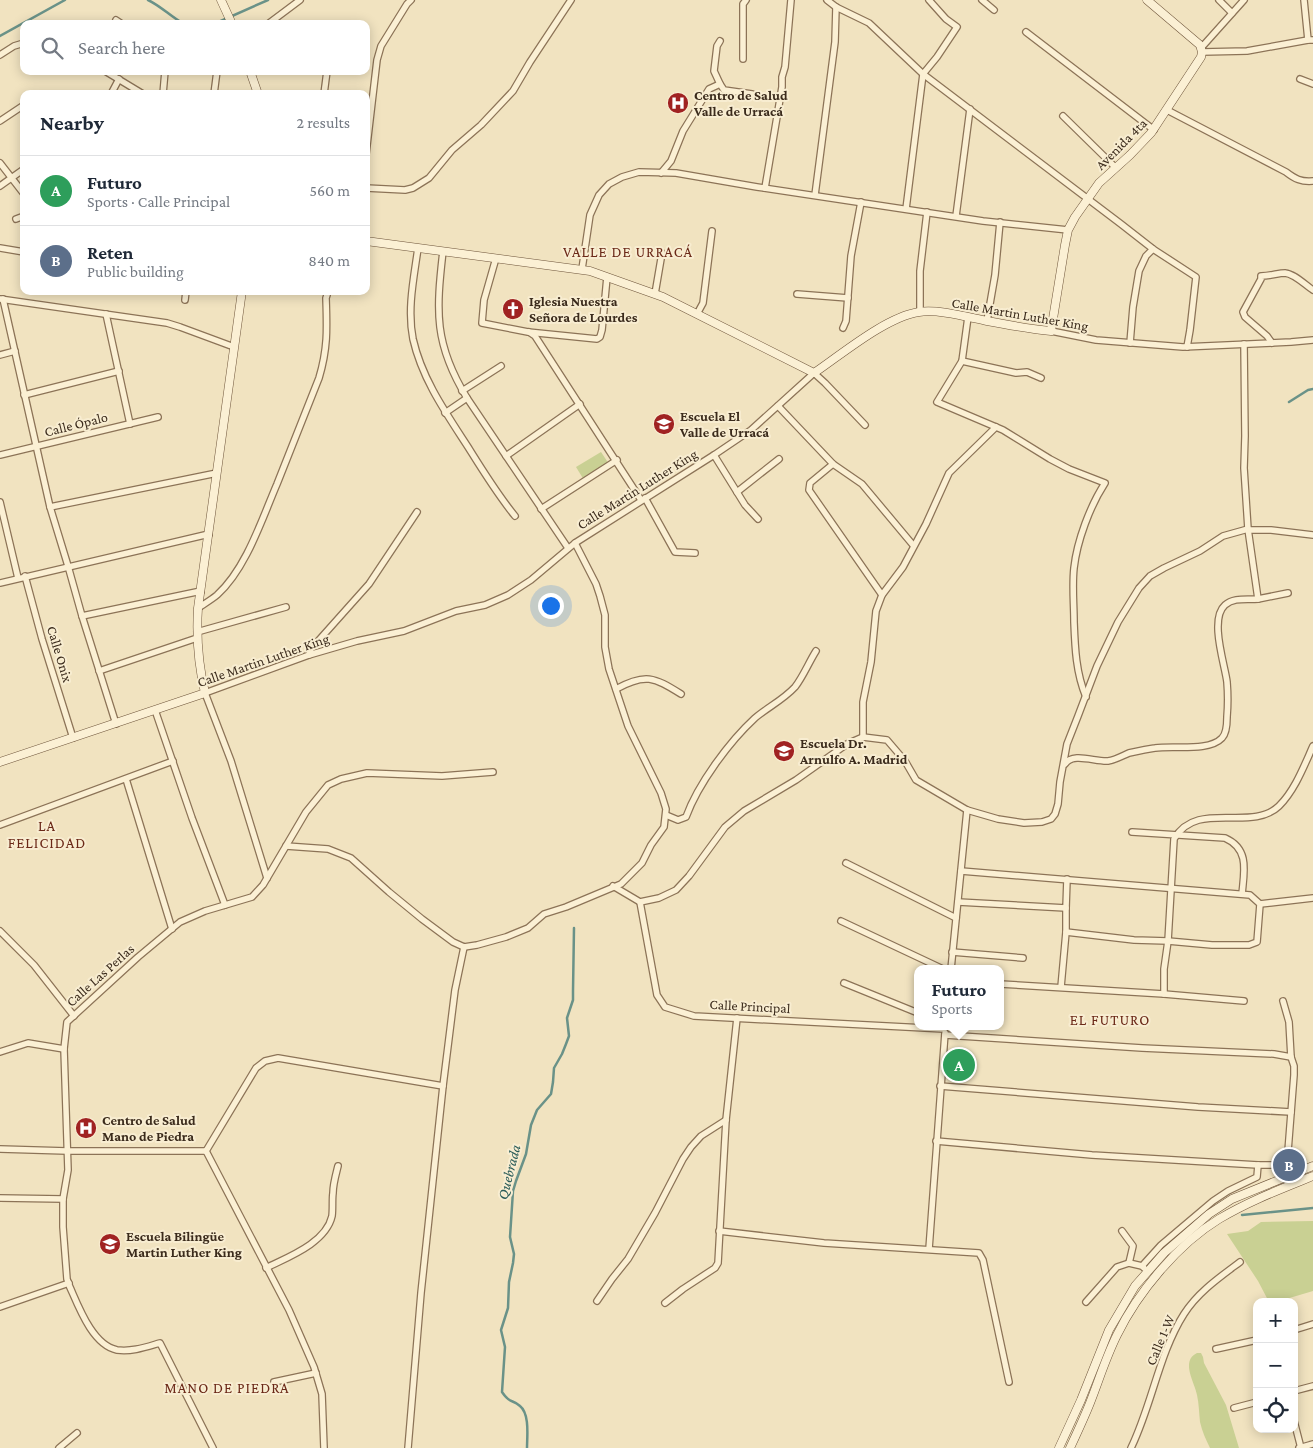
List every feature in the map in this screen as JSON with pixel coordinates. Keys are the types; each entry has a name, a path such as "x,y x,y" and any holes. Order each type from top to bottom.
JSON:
{"street":[{"path":"221,0 230,20"},
{"path":"273,20 300,0"},
{"path":"370,124 380,50 411,0"},
{"path":"370,188 405,190 413,188 429,178 452,150 481,125 513,91 571,0"},
{"path":"743,59 743,4 746,0"},
{"path":"765,188 785,67 791,0"},
{"path":"828,0 836,7 869,23 923,74 1152,249 1196,277 1187,347"},
{"path":"906,209 923,74 957,27 946,19 929,0"},
{"path":"982,0 994,10"},
{"path":"1147,0 1200,45 1202,50"},
{"path":"1218,0 1232,13"},
{"path":"1202,50 1244,0"},
{"path":"1202,50 1247,51 1310,40 1304,0"},
{"path":"815,196 835,42 836,7"},
{"path":"1026,32 1154,130"},
{"path":"720,41 717,46 714,70 720,84 724,90 752,94"},
{"path":"0,55 20,44"},
{"name":"Avenida 4ta","path":"1051,331 1068,230 1075,216 1099,183 1141,145 1154,130 1201,57 1202,50"},
{"path":"112,75 137,90"},
{"path":"163,90 165,75"},
{"path":"215,90 216,75"},
{"path":"251,75 257,90"},
{"path":"325,90 326,75"},
{"path":"113,90 119,79"},
{"path":"1300,80 1313,84"},
{"path":"661,173 671,161 684,131 709,89 720,84"},
{"path":"0,121 20,108"},
{"path":"956,216 970,109"},
{"path":"1167,110 1296,179 1304,181 1313,180"},
{"path":"1063,116 1116,168"},
{"path":"0,163 20,189"},
{"path":"0,186 20,172"},
{"path":"582,269 590,215 599,195 609,184 622,177 639,172 676,173 815,196 1068,230"},
{"path":"843,328 846,321 851,256 861,202"},
{"path":"920,312 920,271 927,212"},
{"path":"16,218 20,217"},
{"path":"987,321 995,275 1000,222"},
{"path":"697,314 703,302 712,231"},
{"path":"370,242 582,269 655,294 814,373 865,425"},
{"path":"0,248 20,251"},
{"path":"418,248 411,318 413,338 423,371 445,413 500,497 515,516"},
{"path":"1130,343 1139,271 1146,256 1152,249"},
{"path":"443,251 438,287 438,325 448,363 462,391 568,548"},
{"path":"655,294 662,252"},
{"path":"496,258 484,300 482,323 528,332 597,339 600,337 607,277"},
{"path":"1272,343 1267,336 1244,318 1243,315 1261,276 1284,273 1292,275 1313,290"},
{"path":"798,294 848,298"},
{"path":"184,300 185,295"},
{"path":"241,295 198,608 197,635 199,666 204,693 231,761 267,878"},
{"path":"198,608 222,590 237,569 247,552 288,458 323,365 327,347 327,295"},
{"path":"116,724 50,507 1,299 167,323 234,348"},
{"name":"Calle Martin Luther King","path":"0,762 116,724 309,655 357,641 404,631 456,611 485,606 508,595 531,580 575,543 751,430 814,373 874,331 903,316 920,312 938,312 1096,340 1187,347 1313,340"},
{"path":"106,314 130,424"},
{"path":"968,317 962,361 937,402 1011,434 1069,469 1105,483 1098,493 1083,530 1074,566 1076,657 1080,682 1086,697"},
{"path":"528,332 535,336 643,499 674,552 695,553"},
{"path":"1244,344 1244,468 1249,529 1258,599"},
{"path":"0,355 14,351"},
{"path":"962,361 1016,373 1027,372 1041,378"},
{"path":"462,391 502,366"},
{"path":"24,395 119,371"},
{"path":"445,413 467,398"},
{"path":"506,456 580,404"},
{"path":"778,406 833,464 862,484 913,545"},
{"name":"Calle Ópalo","path":"0,455 158,417"},
{"path":"863,737 863,702 871,662 876,611 882,595 903,567 913,545 926,524 949,474 996,427"},
{"path":"714,455 745,505 758,519"},
{"path":"737,492 779,459"},
{"path":"541,509 616,460"},
{"path":"833,464 810,483 810,490 882,595"},
{"path":"50,507 217,473"},
{"path":"0,502 18,578"},
{"path":"309,655 311,649 369,584 417,512"},
{"path":"613,886 640,902 659,898 676,890 689,876 725,827 744,812 796,780 847,744 863,737 887,740 905,761 916,780 967,810 998,819 1024,823 1051,819 1056,809 1067,744 1097,666 1118,622 1139,588 1150,576 1200,551 1223,536 1249,529 1313,535"},
{"path":"0,583 209,534"},
{"path":"286,846 328,849 351,858 422,919 453,942 464,947 477,946 528,928 544,914 621,884 642,863 651,845 664,827 666,809 661,793 628,726 609,669 605,647 604,615 600,596 596,584 575,543"},
{"name":"Calle Onix","path":"25,576 42,639 73,738"},
{"path":"82,616 201,591"},
{"path":"1063,766 1067,760 1073,758 1105,761 1142,750 1164,747 1192,747 1211,744 1222,739 1226,732 1228,700 1227,682 1219,647 1219,616 1224,605 1235,600 1258,599 1288,593"},
{"path":"99,672 197,635 286,607"},
{"path":"666,815 678,820 686,818 689,808 716,763 756,717 779,701 795,686 816,651"},
{"path":"616,689 628,682 642,678 653,679 681,694"},
{"path":"155,710 192,818 225,905"},
{"path":"1164,994 1164,969 1168,941 1174,839 1194,821 1202,818 1249,817 1265,814 1279,806 1298,780 1313,746"},
{"path":"0,825 173,761"},
{"name":"Calle Las Perlas","path":"213,1448 160,1342 133,1350 117,1350 110,1347 99,1339 86,1322 69,1283 63,1227 63,1199 68,1170 64,1050 67,1022 138,957 180,922 205,911 252,897 263,885 306,812 328,785 341,779 367,773 442,776 493,772"},
{"path":"126,779 172,929"},
{"path":"951,965 967,810"},
{"path":"1132,832 1225,838 1234,842 1242,856 1244,869 1242,894"},
{"path":"846,863 956,918"},
{"path":"961,871 1242,894 1250,895 1260,904 1313,898"},
{"path":"1061,987 1066,932 1067,880"},
{"name":"Calle Principal","path":"640,902 657,995 665,1007 694,1016 914,1028"},
{"path":"958,902 1066,908"},
{"path":"1066,932 1134,940 1212,945 1253,944 1257,942 1260,904"},
{"path":"841,921 934,965"},
{"path":"0,931 34,965 74,1016"},
{"path":"408,1448 421,1293 443,1086 455,990 464,947"},
{"path":"952,952 1023,958"},
{"path":"844,984 914,1011"},
{"path":"1004,984 1244,1001"},
{"path":"936,1141 1092,1155 1258,1165 1284,1163 1288,1151 1294,1066 1291,1057 1289,1022 1283,1001"},
{"path":"665,1303 715,1268 718,1263 726,1120 737,1018"},
{"path":"929,1249 945,1030"},
{"name":"Calle Principal","path":"945,1030 1142,1048 1274,1054 1291,1057"},
{"path":"0,1052 28,1043 64,1050"},
{"path":"206,1151 256,1068 260,1064 272,1059 298,1061 443,1086"},
{"path":"940,1086 1198,1107 1291,1112"},
{"path":"597,1300 628,1259 682,1159 701,1136 726,1120"},
{"path":"0,1149 206,1151"},
{"path":"206,1151 288,1310 316,1373 322,1394 324,1448"},
{"path":"1059,1448 1081,1400 1109,1330 1161,1245 1213,1201 1228,1191 1257,1177 1258,1165"},
{"path":"266,1268 300,1250 320,1237 325,1231 332,1214 333,1187 338,1166"},
{"path":"1145,1269 1208,1214 1232,1199 1313,1166"},
{"path":"1070,1448 1090,1404 1117,1334 1144,1292 1170,1260 1217,1220 1254,1200 1313,1176"},
{"path":"0,1198 63,1199"},
{"path":"719,1231 824,1243 979,1253 983,1260 1009,1382"},
{"path":"1122,1231 1132,1246 1129,1263"},
{"name":"Calle 1-W","path":"1131,1448 1147,1409 1167,1347 1185,1312 1215,1281 1240,1262"},
{"path":"1086,1302 1117,1267 1129,1263 1145,1269"},
{"path":"0,1308 69,1283"},
{"path":"1298,1329 1313,1324"},
{"path":"1216,1349 1253,1341"},
{"path":"274,1382 316,1373"},
{"path":"1298,1390 1313,1386"},
{"path":"1234,1408 1253,1403"},
{"path":"59,1448 77,1433"},
{"path":"1297,1433 1300,1448 1313,1444"}],"green space":[{"path":"601,452 609,464 584,480 576,467"},
{"path":"951,1052 969,1054 968,1078 949,1076"},
{"path":"1313,1221 1313,1291 1289,1298 1267,1298 1227,1234 1248,1231 1261,1222"},
{"path":"1197,1353 1201,1353 1204,1363 1226,1405 1239,1448 1210,1448 1206,1439 1200,1422 1197,1395 1189,1367 1192,1357"}],"waterway":[{"path":"29,20 65,0"},
{"path":"148,0 178,20"},
{"path":"223,20 268,0"},
{"path":"0,36 20,25"},
{"path":"1289,402 1308,390 1313,389"},
{"name":"Quebrada","path":"527,1448 525,1414 520,1406 509,1400 502,1392 505,1347 501,1330 508,1308 509,1282 514,1254 510,1237 513,1191 526,1154 531,1125 537,1110 551,1094 554,1068 569,1036 567,1018 573,1000 574,928"},
{"path":"1242,1215 1313,1208"}],"place":[{"name":"Centro de Salud Valle de Urracá","path":"678,103"},
{"name":"Iglesia Nuestra Señora de Lourdes","path":"513,309"},
{"name":"Escuela El Valle de Urracá","path":"664,424"},
{"name":"Escuela Dr. Arnulfo A. Madrid","path":"784,751"},
{"name":"Futuro","path":"959,1065"},
{"name":"Centro de Salud Mano de Piedra","path":"86,1128"},
{"name":"Reten","path":"1289,1165"},
{"name":"Escuela Bilingüe Martin Luther King","path":"110,1244"}],"district":[{"name":"VALLE DE URRACÁ","path":"628,252"},
{"name":"LA FELICIDAD","path":"47,834"},
{"name":"EL FUTURO","path":"1110,1020"},
{"name":"MANO DE PIEDRA","path":"227,1388"}]}
